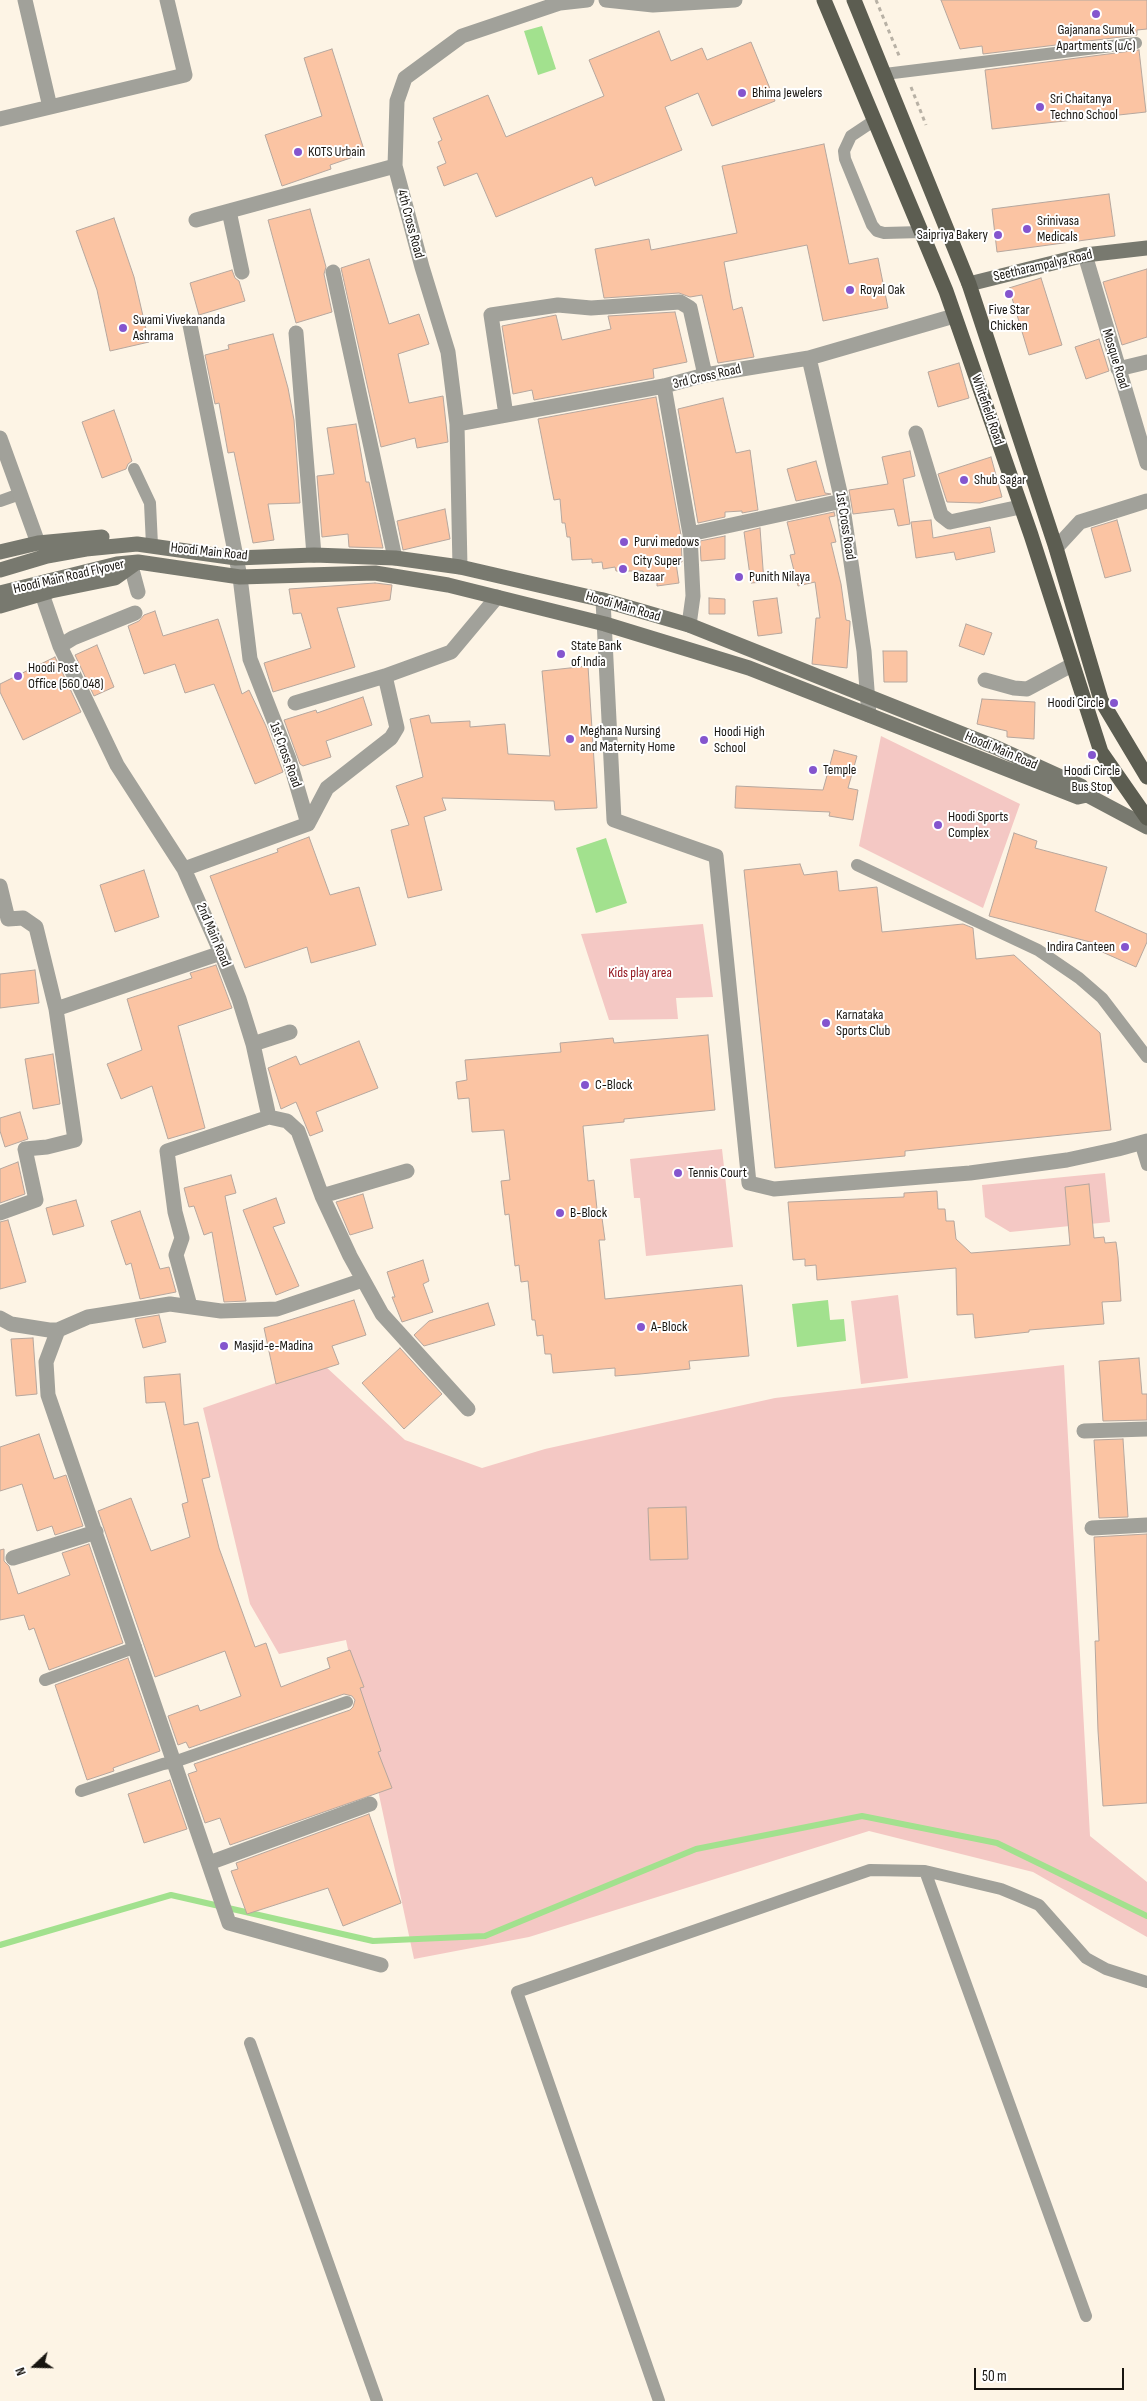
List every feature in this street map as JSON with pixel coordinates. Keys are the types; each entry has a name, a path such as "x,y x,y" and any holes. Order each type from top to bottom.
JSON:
{"main road":[{"name":"Whitefield Road","path":"824,0 922,232 954,316 1020,507 1100,752 1147,818"},
{"name":"Whitefield Road","path":"854,0 969,284 1056,548 1101,700 1145,772"},
{"name":"Seetharampalya Road","path":"969,284 1085,255 1147,248"},
{"path":"0,552 38,543 122,535 130,544"},
{"name":"Hoodi Main Road","path":"130,544 152,545 236,558 314,555 395,558 460,567 604,600 689,625 995,747 1084,790 1147,827"},
{"name":"Hoodi Main Road Flyover","path":"0,570 47,556 86,548 130,544"},
{"path":"0,606 42,594 115,578 132,564 240,577 375,572 448,585 605,624 749,668 1078,797 1084,790"},
{"name":"Hoodi Main Road Flyover","path":"0,593 132,564"}],"street":[{"path":"25,0 50,107"},
{"path":"0,119 185,75 167,0"},
{"name":"4th Cross Road","path":"460,567 457,424 448,352 422,267 395,166 397,101 405,78 462,36 560,3 587,0"},
{"path":"606,0 652,5 736,0"},
{"path":"196,220 395,166"},
{"path":"229,211 242,272"},
{"name":"Mosque Road","path":"1085,255 1118,369 1146,456"},
{"path":"332,272 395,558"},
{"path":"506,415 491,315 558,305 591,308 680,302 690,308 705,375"},
{"name":"3rd Cross Road","path":"457,424 664,386 705,375 808,358 954,316"},
{"name":"1st Cross Road","path":"190,325 240,577 250,660 289,759 308,824"},
{"path":"296,333 314,555"},
{"name":"1st Cross Road","path":"808,358 842,501 869,696 869,715"},
{"path":"1118,369 1147,362"},
{"path":"664,386 690,534 693,596 689,625"},
{"path":"916,433 941,515 950,522 1020,507"},
{"path":"0,438 38,543"},
{"path":"690,534 842,501"},
{"path":"1056,548 1080,522 1147,501"},
{"path":"132,564 138,592"},
{"name":"2nd Main Road","path":"42,594 60,646 117,765 184,869 221,953 239,999 253,1044 269,1117"},
{"path":"295,703 385,676 451,652 497,597"},
{"path":"604,600 614,820 716,856 749,1183 774,1189 970,1173 1067,1160 1118,1150 1143,1141"},
{"path":"60,646 73,638 135,613"},
{"path":"985,680 1014,688 1027,689 1072,665"},
{"path":"184,869 308,824 328,788 392,738 397,728 385,676"},
{"path":"0,886 8,918 23,918 36,927 56,1009 75,1140 47,1147 25,1149 36,1200 0,1213"},
{"path":"56,1009 221,953"},
{"path":"253,1044 290,1032"},
{"path":"190,1306 176,1255 182,1238 175,1212 167,1151 269,1117 287,1121 298,1131 322,1196 363,1280 382,1314 468,1409"},
{"path":"322,1196 407,1171"},
{"path":"0,1318 11,1324 58,1330 88,1317 170,1304 221,1311 277,1308 363,1280"},
{"path":"58,1330 46,1362 48,1395 136,1647 229,1923 381,1964"},
{"path":"1084,1431 1147,1429"},
{"path":"1092,1528 1147,1524"},
{"path":"13,1558 96,1532"},
{"path":"208,1863 370,1804"}],"lane":[{"path":"885,74 1136,43"},
{"path":"875,120 851,136 844,151 872,224 877,231 884,233 922,232"},
{"path":"134,469 150,503 152,545"},
{"path":"0,500 20,494"},
{"path":"857,865 1038,950 1079,978 1102,998 1147,1056"},
{"path":"1143,1141 1147,1165"},
{"path":"45,1680 136,1647"},
{"path":"81,1791 174,1762 347,1702"},
{"path":"659,2401 517,1992 870,1870 925,1871 1001,1889 1040,1905 1086,1958 1106,1969 1147,1982"},
{"path":"925,1871 1086,2316"},
{"path":"250,2043 378,2401"}],"green space":[{"name":"Hoodi Sports Complex","path":"881,736 1020,804 983,908 859,846"},
{"name":"Kids play area","path":"703,924 713,997 676,998 678,1019 609,1020 581,934"},
{"path":"722,1149 733,1247 646,1256 640,1198 634,1198 630,1159"},
{"path":"1105,1173 1110,1222 1010,1232 985,1217 982,1185"},
{"path":"898,1295 908,1378 861,1384 851,1301"},
{"path":"1064,1365 1090,1836 1147,1882 1147,1937 1033,1872 869,1831 529,1937 414,1959 346,1640 279,1654 250,1604 203,1408 325,1366 405,1440 482,1468 545,1449 775,1398"}],"shaded area":[{"path":"542,26 556,69 538,75 524,31"},
{"path":"606,838 627,903 596,913 576,848"},
{"path":"828,1300 830,1320 844,1319 846,1341 797,1347 792,1304"}],"building":[{"path":"941,0 1147,0 1147,29 1137,30 1137,35 983,54 982,46 960,49"},
{"path":"659,31 671,61 702,48 707,60 751,42 775,101 712,126 698,93 665,107 682,150 595,186 592,177 496,217 477,173 444,186 437,167 446,163 438,142 442,140 433,118 488,95 506,137 604,96 589,60"},
{"path":"332,49 365,153 330,165 331,169 282,186 265,135 322,116 304,58"},
{"path":"1139,50 1146,112 992,129 985,70"},
{"path":"824,144 849,264 878,258 888,308 823,321 807,245 724,262 733,310 742,307 754,357 718,363 702,295 690,297 679,293 604,298 595,249 649,239 651,250 737,233 722,166"},
{"path":"1109,194 1115,236 997,252 992,209"},
{"path":"310,209 326,267 324,274 332,312 296,323 268,220"},
{"path":"114,218 134,277 149,342 110,351 97,290 76,231"},
{"path":"369,259 389,324 419,314 429,344 398,354 409,403 443,396 448,442 417,448 415,438 381,447 341,268"},
{"path":"1147,269 1147,337 1122,345 1103,282"},
{"path":"232,270 235,278 239,281 245,301 199,315 190,283"},
{"path":"1041,278 1062,345 1029,355 1009,288"},
{"path":"675,312 687,362 653,369 654,378 534,400 532,390 513,394 502,326 556,315 562,340 611,329 608,316"},
{"path":"273,334 288,388 294,420 300,503 268,504 274,540 253,543 234,452 228,453 219,403 215,404 205,355 229,349 228,345"},
{"path":"1099,339 1109,371 1086,379 1075,347"},
{"path":"959,363 969,398 938,407 928,372"},
{"path":"656,397 681,535 682,562 676,563 679,583 657,586 657,580 644,581 643,571 616,571 615,567 603,569 602,562 592,563 592,559 572,560 570,537 567,537 565,523 562,523 560,499 554,500 538,419"},
{"path":"723,398 736,453 750,450 758,510 742,513 742,511 725,512 725,517 698,523 678,409"},
{"path":"114,410 132,461 126,469 102,478 82,422"},
{"path":"356,424 366,482 369,482 383,548 349,547 348,534 322,537 317,476 334,474 327,428"},
{"path":"910,451 915,476 903,479 910,524 898,526 894,509 853,514 849,490 888,484 882,457"},
{"path":"991,457 1002,497 980,503 947,502 938,474"},
{"path":"816,461 825,493 831,494 796,501 787,469"},
{"path":"445,509 450,539 403,550 397,521"},
{"path":"834,512 835,516 829,517 836,542 831,543 841,584 846,620 850,621 847,668 812,664 816,618 820,618 815,582 798,586 790,555 795,554 787,522"},
{"path":"931,520 933,538 990,527 995,552 956,560 954,552 916,558 911,522"},
{"path":"1117,520 1131,571 1105,578 1091,528"},
{"path":"760,528 764,582 751,583 744,532"},
{"path":"725,536 725,559 701,561 700,541"},
{"path":"375,583 392,585 390,600 337,608 355,667 273,692 264,663 311,648 301,613 293,614 289,589"},
{"path":"709,598 725,599 725,614 709,614"},
{"path":"777,598 782,633 758,636 753,601"},
{"path":"155,611 163,636 218,619 242,694 249,690 266,726 283,772 255,784 214,684 185,693 175,664 144,674 128,626 139,621 144,615"},
{"path":"966,624 992,633 984,655 959,646"},
{"path":"97,645 114,687 94,696 75,655"},
{"path":"883,651 907,651 907,682 884,682"},
{"path":"55,657 81,712 23,740 0,692 0,684"},
{"path":"588,666 597,808 555,810 554,801 442,798 446,810 424,817 442,890 408,898 391,830 409,825 396,786 423,777 410,719 429,715 431,723 470,721 470,727 505,724 508,754 550,756 542,671"},
{"path":"363,697 372,725 326,741 331,757 303,766 300,764 284,720 316,710 317,713"},
{"path":"982,699 1035,702 1034,739 1007,737 1007,731 977,724"},
{"path":"834,750 857,756 848,788 858,790 853,820 829,816 830,812 735,808 736,786 823,790"},
{"path":"1014,833 1037,841 1035,848 1107,867 1095,911 1147,934 1147,942 1136,967 1091,947 1102,945 989,916"},
{"path":"309,837 330,895 359,887 376,945 311,963 307,947 245,968 210,876 278,852 277,849"},
{"path":"800,864 804,875 837,871 839,891 877,887 882,932 963,924 973,928 976,959 1014,955 1100,1033 1111,1130 905,1151 905,1156 775,1168 744,870"},
{"path":"144,870 159,917 115,932 100,885"},
{"path":"216,965 232,1008 178,1026 205,1128 168,1139 152,1086 121,1099 107,1064 142,1050 127,999 192,978 190,973"},
{"path":"35,970 39,1003 0,1008 0,974"},
{"path":"708,1035 715,1110 624,1119 624,1122 583,1126 588,1181 594,1180 598,1219 602,1218 605,1240 599,1240 605,1299 742,1285 749,1356 689,1361 690,1369 640,1374 615,1376 615,1368 553,1373 551,1354 545,1354 543,1335 537,1336 535,1320 532,1320 528,1281 521,1282 519,1265 515,1266 509,1214 505,1215 501,1181 510,1180 504,1130 472,1132 469,1098 458,1099 456,1082 467,1080 465,1060 561,1052 560,1043 613,1038 614,1043"},
{"path":"359,1041 378,1088 316,1112 323,1131 310,1136 296,1102 281,1109 268,1068 296,1056 300,1065"},
{"path":"53,1054 60,1104 33,1109 25,1059"},
{"path":"20,1112 28,1139 5,1147 0,1131 0,1118"},
{"path":"18,1162 25,1194 0,1203 0,1169"},
{"path":"231,1175 236,1193 225,1196 246,1301 224,1302 212,1232 204,1235 194,1206 189,1207 184,1188"},
{"path":"1089,1184 1094,1238 1104,1237 1105,1243 1116,1242 1118,1257 1121,1301 1102,1302 1104,1324 1029,1330 1029,1332 975,1338 973,1314 957,1315 956,1268 817,1280 816,1265 805,1266 805,1259 793,1260 788,1202 904,1197 904,1193 937,1191 938,1209 945,1209 946,1221 954,1221 956,1239 971,1253 1070,1245 1065,1187"},
{"path":"363,1194 373,1228 350,1235 336,1202"},
{"path":"276,1198 285,1223 273,1227 299,1286 276,1295 243,1210"},
{"path":"76,1200 84,1226 53,1235 46,1208"},
{"path":"140,1211 160,1269 169,1267 176,1292 140,1299 131,1263 126,1265 111,1221"},
{"path":"8,1220 26,1282 0,1289 0,1222"},
{"path":"423,1260 429,1281 423,1284 433,1312 402,1322 392,1297 395,1297 387,1272"},
{"path":"354,1300 366,1335 332,1346 339,1364 276,1384 264,1328"},
{"path":"488,1303 495,1325 424,1346 414,1335 429,1321"},
{"path":"159,1315 166,1342 143,1348 135,1319"},
{"path":"33,1338 37,1394 16,1396 11,1339"},
{"path":"400,1348 442,1394 404,1429 362,1383"},
{"path":"1139,1358 1142,1394 1147,1394 1147,1420 1103,1421 1099,1361"},
{"path":"180,1374 184,1425 198,1422 210,1477 202,1479 219,1548 255,1647 266,1643 281,1687 330,1668 327,1658 350,1650 364,1687 360,1688 381,1751 378,1752 392,1788 230,1845 220,1818 205,1823 188,1774 197,1771 194,1764 350,1710 355,1700 352,1696 344,1694 189,1748 186,1742 178,1745 168,1716 198,1705 200,1711 241,1696 225,1651 155,1677 98,1511 131,1498 151,1551 190,1537 182,1504 188,1502 165,1402 146,1403 144,1377"},
{"path":"39,1434 54,1479 66,1475 83,1526 55,1535 52,1526 37,1531 22,1484 0,1491 0,1447"},
{"path":"1123,1439 1128,1517 1099,1518 1094,1440"},
{"path":"686,1507 688,1559 650,1560 648,1508"},
{"path":"1147,1534 1147,1803 1103,1806 1098,1731 1095,1641 1099,1641 1094,1537"},
{"path":"89,1544 123,1643 49,1670 34,1628 29,1630 24,1615 0,1620 0,1550 4,1549 4,1561 9,1566 18,1594 70,1575 62,1553"},
{"path":"128,1658 160,1751 113,1768 114,1771 87,1780 55,1685"},
{"path":"170,1780 187,1829 144,1843 128,1794"},
{"path":"369,1814 401,1903 343,1926 328,1888 247,1914 231,1871 238,1869 236,1863"}],"waterway":[{"path":"0,1945 171,1895 373,1941 485,1936 696,1849 862,1816 997,1843 1147,1916"}],"place":[{"name":"Gajanana Sumuk Apartments (u/c)","path":"1096,14"},
{"name":"Bhima Jewelers","path":"742,93"},
{"name":"Sri Chaitanya Techno School","path":"1040,107"},
{"name":"KOTS Urbain","path":"298,152"},
{"name":"Srinivasa Medicals","path":"1027,229"},
{"name":"Saipriya Bakery","path":"998,235"},
{"name":"Royal Oak","path":"850,290"},
{"name":"Five Star Chicken","path":"1009,294"},
{"name":"Swami Vivekananda Ashrama","path":"123,328"},
{"name":"Shub Sagar","path":"964,480"},
{"name":"Purvi medows","path":"624,542"},
{"name":"City Super Bazaar","path":"623,569"},
{"name":"Punith Nilaya","path":"739,577"},
{"name":"State Bank of India","path":"561,654"},
{"name":"Hoodi Post Office (560 048)","path":"18,676"},
{"name":"Hoodi Circle","path":"1114,703"},
{"name":"Meghana Nursing and Maternity Home","path":"570,739"},
{"name":"Hoodi High School","path":"704,740"},
{"name":"Hoodi Circle Bus Stop","path":"1092,755"},
{"name":"Temple","path":"813,770"},
{"name":"Hoodi Sports Complex","path":"938,825"},
{"name":"Indira Canteen","path":"1125,947"},
{"name":"Karnataka Sports Club","path":"826,1023"},
{"name":"C-Block","path":"585,1085"},
{"name":"Tennis Court","path":"678,1173"},
{"name":"B-Block","path":"560,1213"},
{"name":"A-Block","path":"641,1327"},
{"name":"Masjid-e-Madina","path":"224,1346"}]}
